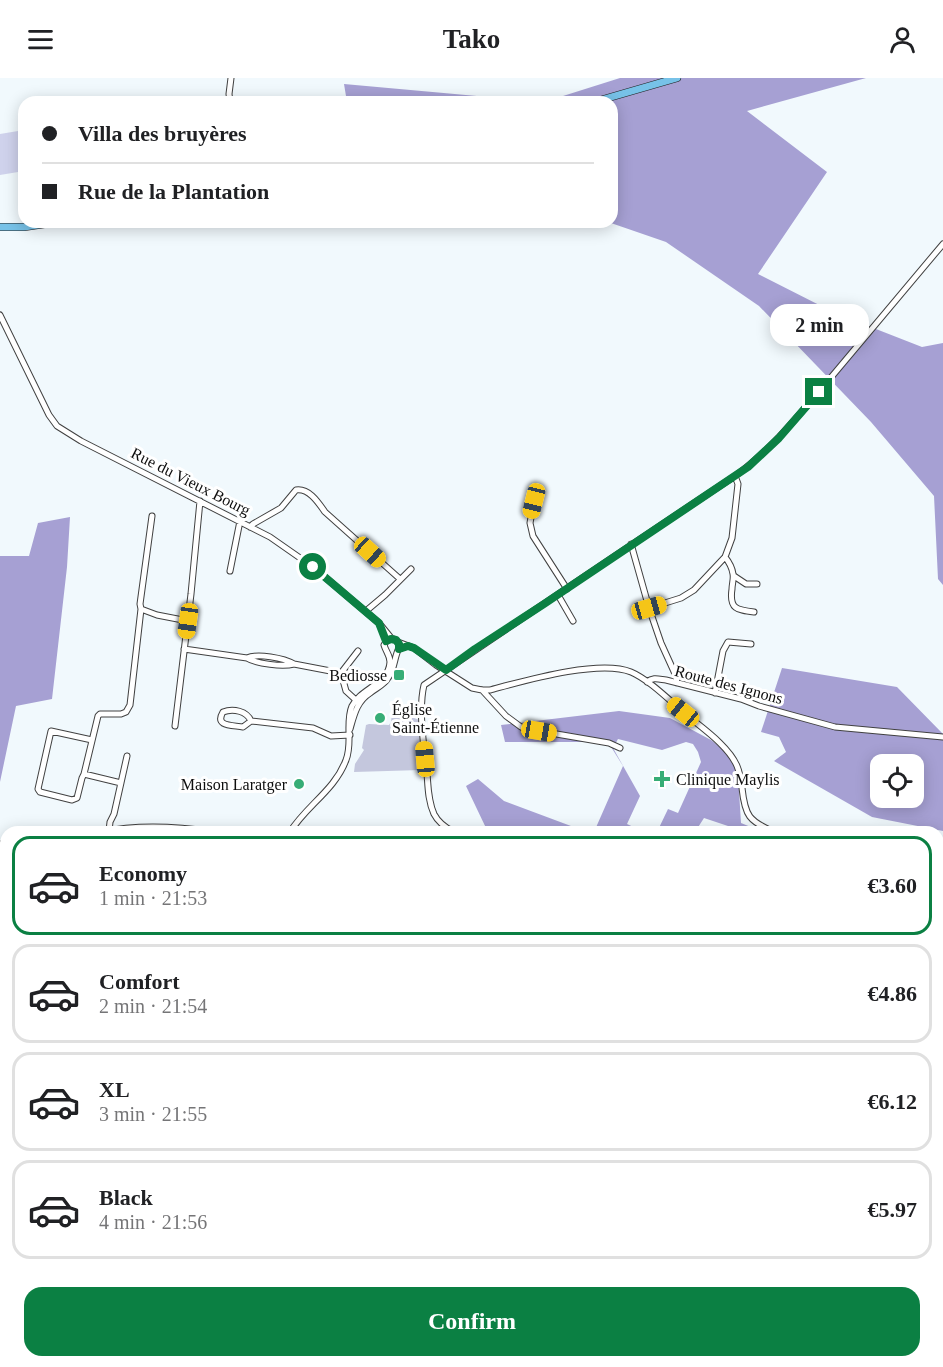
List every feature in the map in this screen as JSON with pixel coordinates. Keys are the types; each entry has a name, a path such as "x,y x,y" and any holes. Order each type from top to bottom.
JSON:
{"main road":[{"path":"615,96 677,78"},
{"path":"0,227 18,227"}],"street":[{"path":"229,96 231,78"},
{"path":"443,826 434,814 429,795 423,729 424,685 757,459 779,438 943,244"},
{"name":"Rue du Vieux Bourg","path":"0,315 57,426 81,441 270,537 313,567 366,611 395,640 414,648 446,670"},
{"path":"649,608 681,598 694,590 725,556 732,538 738,484 735,476"},
{"path":"250,526 281,508 296,490 304,490 319,503 325,512 400,579"},
{"path":"175,726 200,501"},
{"path":"534,501 530,523 533,536 567,589"},
{"path":"92,740 51,730 38,789 40,792 72,800 77,798 81,777 84,774 98,716 100,714 121,714 126,712 130,705 152,516"},
{"path":"230,571 240,521"},
{"path":"631,544 649,608 677,683"},
{"path":"725,556 734,576 731,591 731,601 734,607 754,612"},
{"path":"366,611 385,596 411,569"},
{"path":"734,576 746,584 757,584"},
{"path":"558,595 573,621"},
{"path":"141,609 156,615 188,621"},
{"path":"295,826 340,773 349,752 351,711 364,691 386,675 390,663 388,652 384,647 386,641 379,623"},
{"path":"357,702 388,679 398,651 395,640 386,641"},
{"path":"715,693 723,651 728,642 751,644"},
{"path":"388,652 392,654 408,646"},
{"path":"184,649 247,658 253,655 287,660 294,664 341,673"},
{"path":"341,673 358,651"},
{"name":"Route des Ignons","path":"482,690 561,673 607,668 628,671 647,682 656,678 741,699 768,709 835,727 943,737"},
{"path":"446,670 472,688 482,690 506,716 521,727 609,743 620,748"},
{"path":"341,673 346,691 357,702"},
{"path":"647,682 730,754 740,774 747,814 764,826"},
{"path":"251,721 247,714 227,710 220,716 224,724 243,727 251,721 313,728 331,736 350,732"},
{"path":"110,826 128,756"},
{"path":"84,774 121,783"},
{"path":"298,826 302,818"}],"shaded area":[{"path":"620,78 866,78 747,111 827,172 758,274 835,313 922,347 943,343 943,585 938,579 934,496 871,422 759,306 666,242 618,225 618,96 563,96"},
{"path":"344,84 477,96 346,96"},
{"path":"18,131 18,172 0,175 0,134"},
{"path":"70,517 67,567 52,699 16,706 0,782 0,556 29,556 38,523"},
{"path":"782,668 897,687 943,734 943,826 918,826 872,817 774,761 786,752 779,737 761,732"},
{"path":"619,711 670,718 711,740 729,754 738,775 741,823 748,826 728,826 704,818 699,826 660,826 668,809 678,813 701,762 698,752 693,744 686,742 662,750 618,739 613,748 640,796 627,824 631,826 597,826 623,766 608,742 505,742 501,725"},
{"path":"392,712 402,713 419,720 421,770 354,772 355,764 364,750 362,748 366,725 389,725"},
{"path":"478,779 504,801 571,826 485,826 466,786"}],"place":[{"name":"Bediosse","path":"399,675"},
{"name":"Église Saint-Étienne","path":"380,718"},
{"name":"Clinique Maylis","path":"662,779"},
{"name":"Maison Laratger","path":"299,784"}],"route":[{"path":"313,567 379,623 386,641 396,640 399,649 408,646 414,648 446,670 748,467 779,438 819,392"}]}
